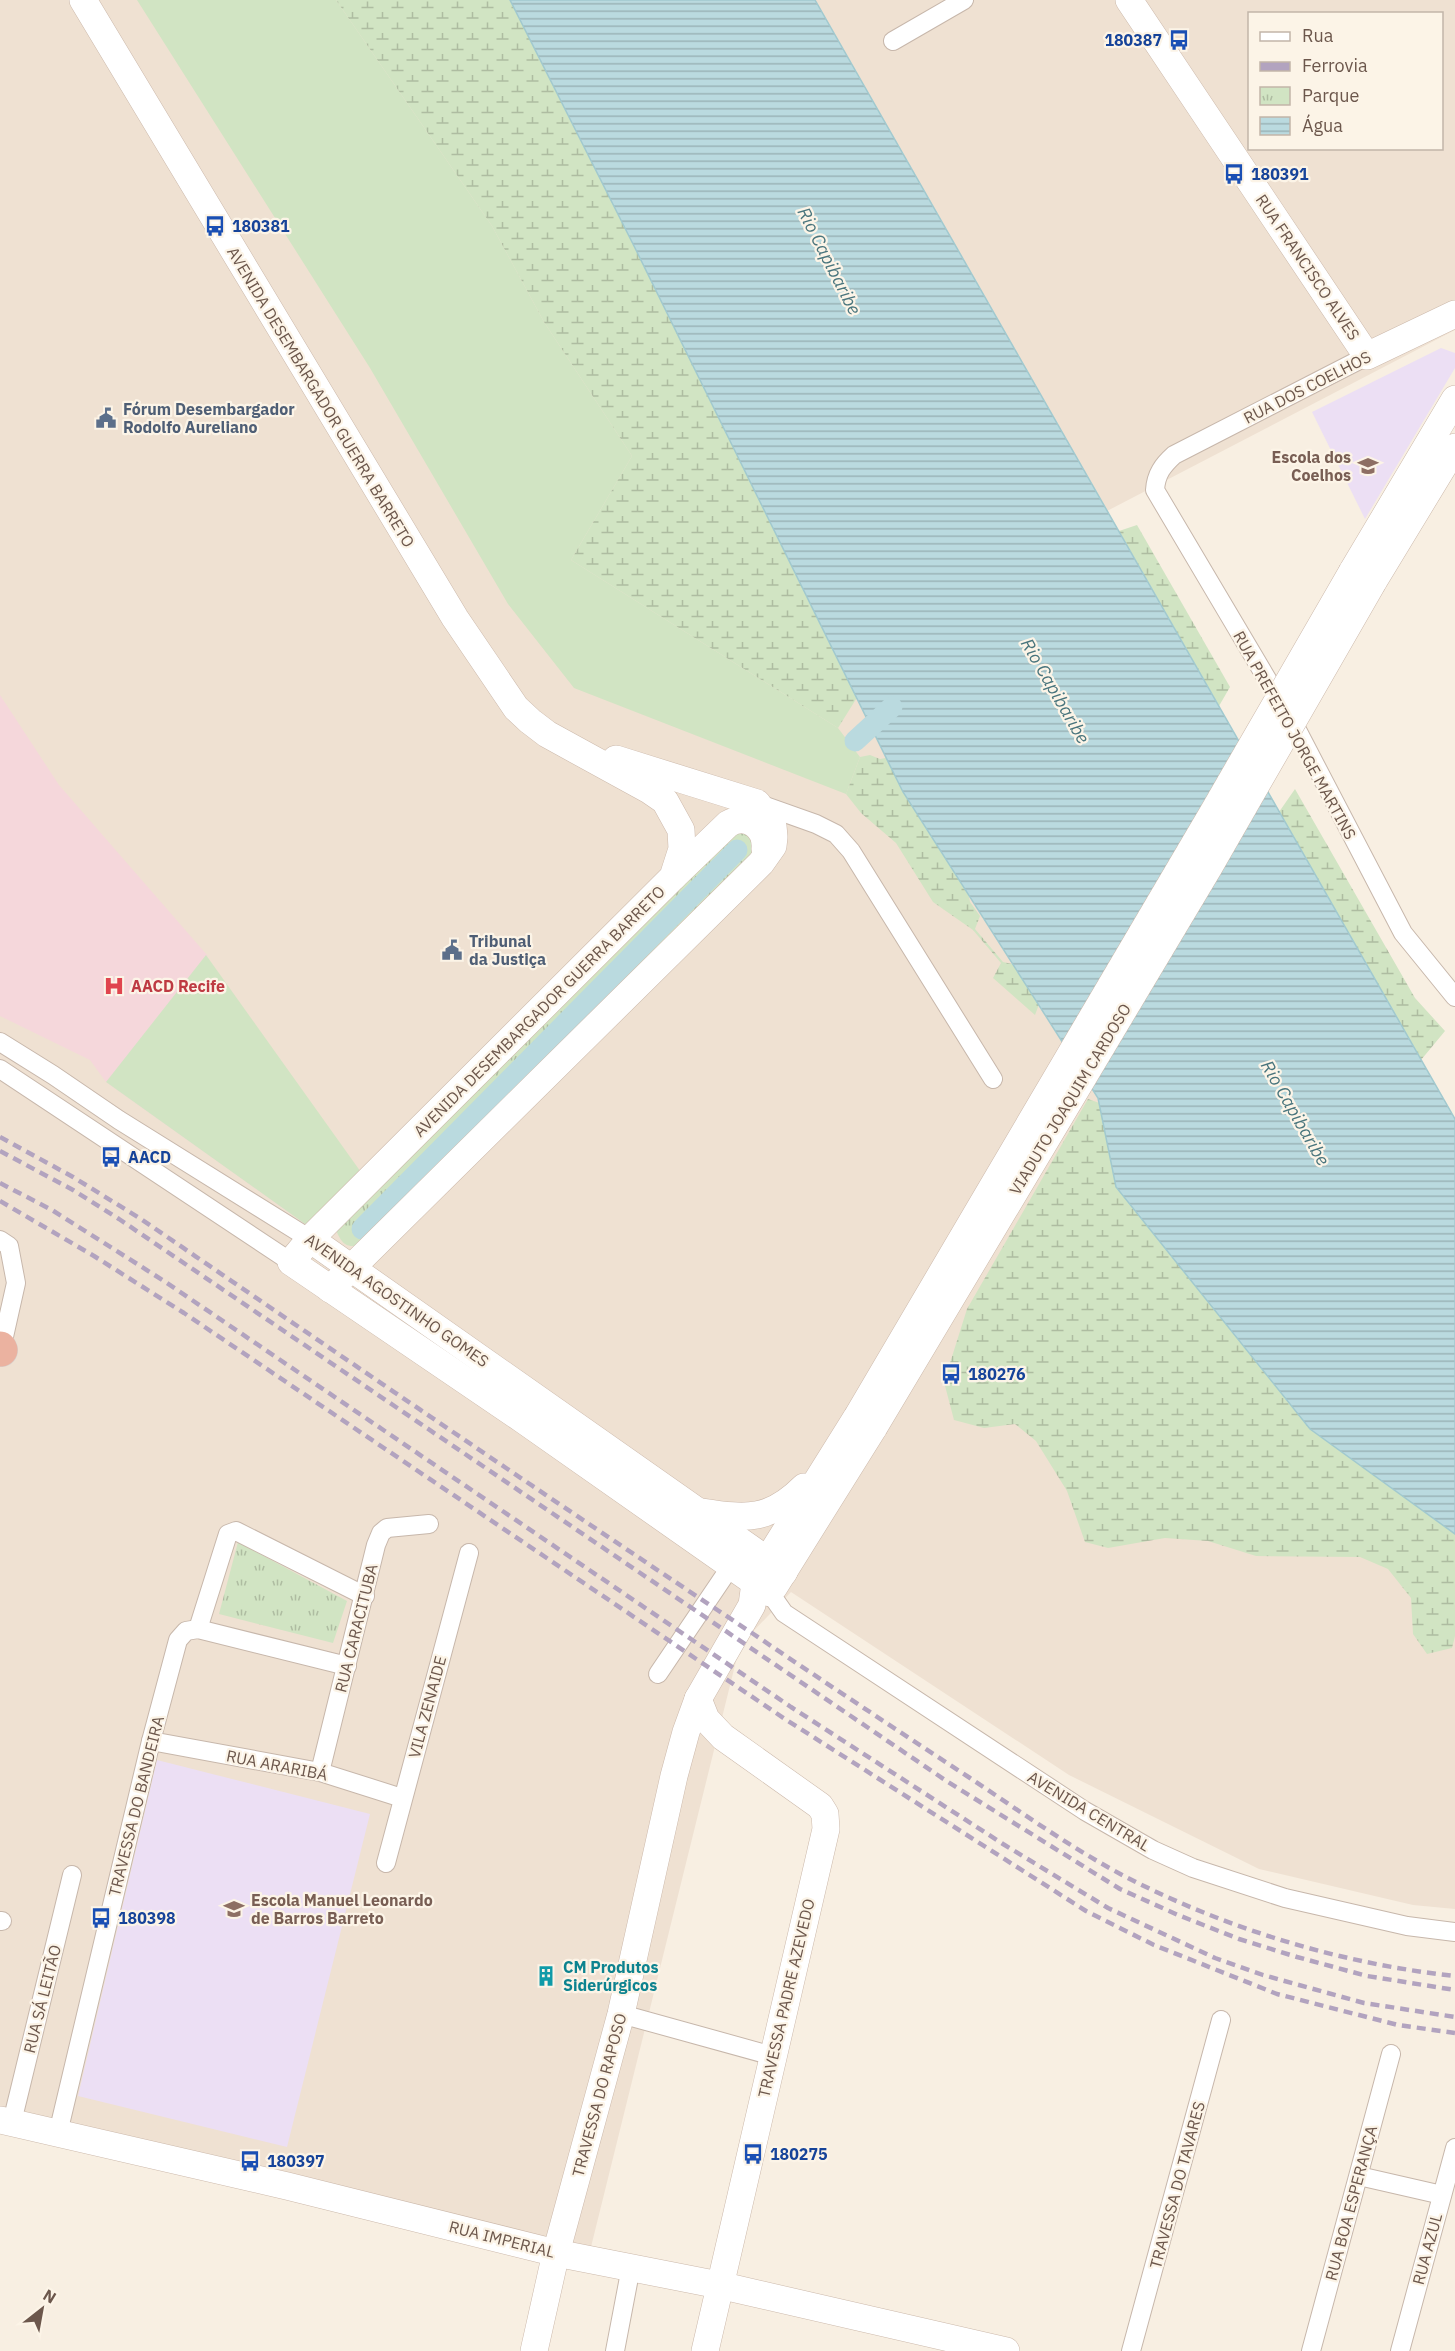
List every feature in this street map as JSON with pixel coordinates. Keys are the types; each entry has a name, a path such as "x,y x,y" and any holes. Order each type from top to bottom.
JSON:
{"street":[{"name":"AVENIDA DESEMBARGADOR GUERRA BARRETO","path":"82,0 455,618 516,708 547,734 665,801 681,830 682,849 673,877 310,1239 291,1262"},
{"path":"892,41 964,0"},
{"name":"RUA FRANCISCO ALVES","path":"1129,0 1367,356"},
{"name":"RUA DOS COELHOS","path":"1163,465 1174,454 1455,314"},
{"path":"1342,319 1383,332 1442,330 1455,333"},
{"path":"1362,577 1455,399"},
{"path":"1362,577 1455,447"},
{"name":"RUA PREFEITO JORGE MARTINS","path":"1163,465 1156,480 1155,490 1296,728 1403,933 1455,997"},
{"name":"VIADUTO JOAQUIM CARDOSO","path":"698,1699 865,1422 1215,809 1362,577"},
{"name":"AVENIDA DESEMBARGADOR GUERRA BARRETO","path":"564,743 757,803 816,824 836,834 851,851 993,1079"},
{"path":"330,1289 765,860 772,846 773,826 757,803"},
{"path":"673,877 736,819 744,819 755,825 766,844 765,860"},
{"name":"AVENIDA AGOSTINHO GOMES","path":"0,1042 352,1267 699,1512 766,1583"},
{"name":"AVENIDA AGOSTINHO GOMES","path":"0,1069 291,1262 730,1566 766,1583"},
{"path":"0,1350 16,1283 4,1243"},
{"name":"VIADUTO JOAQUIM CARDOSO","path":"766,1583 834,1452 865,1422"},
{"path":"699,1512 752,1517 781,1507 808,1484 834,1452"},
{"name":"RUA CARACITUBA","path":"320,1772 376,1545 381,1533 387,1528 429,1524"},
{"path":"347,1666 198,1629 228,1534 231,1531 236,1531 364,1596"},
{"name":"VILA ZENAIDE","path":"386,1863 469,1552"},
{"path":"658,1674 730,1566"},
{"name":"AVENIDA CENTRAL","path":"766,1583 784,1613 1084,1811 1153,1850 1193,1868 1285,1898 1407,1926 1455,1932"},
{"name":"TRAVESSA DO BANDEIRA","path":"58,2133 151,1741 178,1640 186,1631 198,1629"},
{"name":"TRAVESSA DO RAPOSO","path":"534,2351 556,2253 621,2014 674,1776 698,1699"},
{"name":"TRAVESSA PADRE AZEVEDO","path":"698,1699 713,1729 814,1800 825,1814 825,1828 705,2351"},
{"name":"RUA ARARIBÁ","path":"151,1741 320,1772 402,1798"},
{"name":"RUA SÁ LEITÃO","path":"6,2121 72,1875"},
{"path":"621,2014 773,2055"},
{"name":"TRAVESSA DO TAVARES","path":"1131,2351 1221,2020"},
{"name":"RUA BOA ESPERANÇA","path":"1311,2351 1391,2054"},
{"name":"RUA IMPERIAL","path":"6,2121 287,2186 556,2253 719,2285 1006,2351"},
{"name":"RUA AZUL","path":"1400,2351 1455,2148"},
{"path":"1359,2176 1442,2195"},
{"path":"615,2351 632,2267"}],"shaded area":[{"path":"0,0 510,0 903,792 1098,1098 1116,1187 1455,1534 1455,1909 1413,1905 1259,1869 1069,1775 791,1592 740,1645 589,2255 0,2120"},
{"path":"815,0 1455,0 1455,330 1107,511"},
{"name":"Escola dos Coelhos","path":"1441,348 1455,353 1455,368 1365,519 1312,412"},
{"name":"AACD Recife","path":"0,695 59,785 207,955 312,1229 106,1082 90,1060 0,1016"},
{"name":"Escola Manuel Leonardo de Barros Barreto","path":"157,1760 370,1814 287,2147 78,2096"}],"green space":[{"path":"137,0 336,0 492,226 544,322 632,456 571,560 838,728 860,757 846,794 574,688 508,604 370,368"},
{"path":"336,0 538,0 863,688 838,728 571,560 632,456 544,322 492,226"},
{"path":"1137,525 1230,687 1219,706 1119,531"},
{"path":"870,755 880,759 891,757 966,881 970,902 980,916 975,929 1003,962 1021,966 1041,999 1035,1015 993,978 1001,963 973,930 933,902 896,843 861,813 846,794 860,757"},
{"path":"1295,789 1415,998 1445,1031 1421,1060 1279,812"},
{"path":"748,831 758,857 367,1245 349,1246 342,1242 334,1226 725,833"},
{"path":"206,955 363,1175 312,1229 106,1082"},
{"path":"1088,1099 1105,1105 1455,1517 1455,1636 1452,1648 1427,1654 1413,1634 1411,1598 1388,1569 1360,1557 1256,1556 1208,1541 1165,1538 1108,1548 1085,1542 1067,1491 1036,1441 1015,1424 984,1428 954,1420 944,1382 967,1309"},
{"path":"238,1542 347,1601 333,1643 219,1614"}],"water":[{"name":"Rio Capibaribe","path":"510,0 815,0 1455,1119 1455,1534 1310,1429 1116,1187 1098,1098 903,792"}],"waterway":[{"path":"855,741 892,707"},
{"path":"362,1229 737,850"}],"railway":[{"path":"0,1137 73,1177 141,1219 675,1582 1046,1829 1106,1866 1164,1896 1204,1913 1286,1942 1370,1963 1455,1976"},
{"path":"0,1151 73,1190 119,1219 948,1782 1120,1889 1239,1939 1297,1957 1367,1976 1455,1990"},
{"path":"0,1183 52,1210 164,1281 791,1707 1003,1844 1108,1908 1215,1958 1263,1975 1364,2003 1455,2017"},
{"path":"0,1201 94,1256 184,1313 785,1719 1086,1911 1154,1945 1277,1994 1398,2025 1455,2033"}],"place":[{"name":"180387","path":"1179,40"},
{"name":"180391","path":"1234,174"},
{"name":"180381","path":"215,226"},
{"name":"Fórum Desembargador Rodolfo Aureliano","path":"106,418"},
{"name":"Escola dos Coelhos","path":"1368,466"},
{"name":"Tribunal da Justiça","path":"452,950"},
{"name":"AACD Recife","path":"114,986"},
{"name":"AACD","path":"111,1157"},
{"name":"180276","path":"951,1374"},
{"name":"Escola Manuel Leonardo de Barros Barreto","path":"234,1909"},
{"name":"180398","path":"101,1918"},
{"name":"CM Produtos Siderúrgicos","path":"546,1976"},
{"name":"180275","path":"753,2154"},
{"name":"180397","path":"250,2161"}]}
